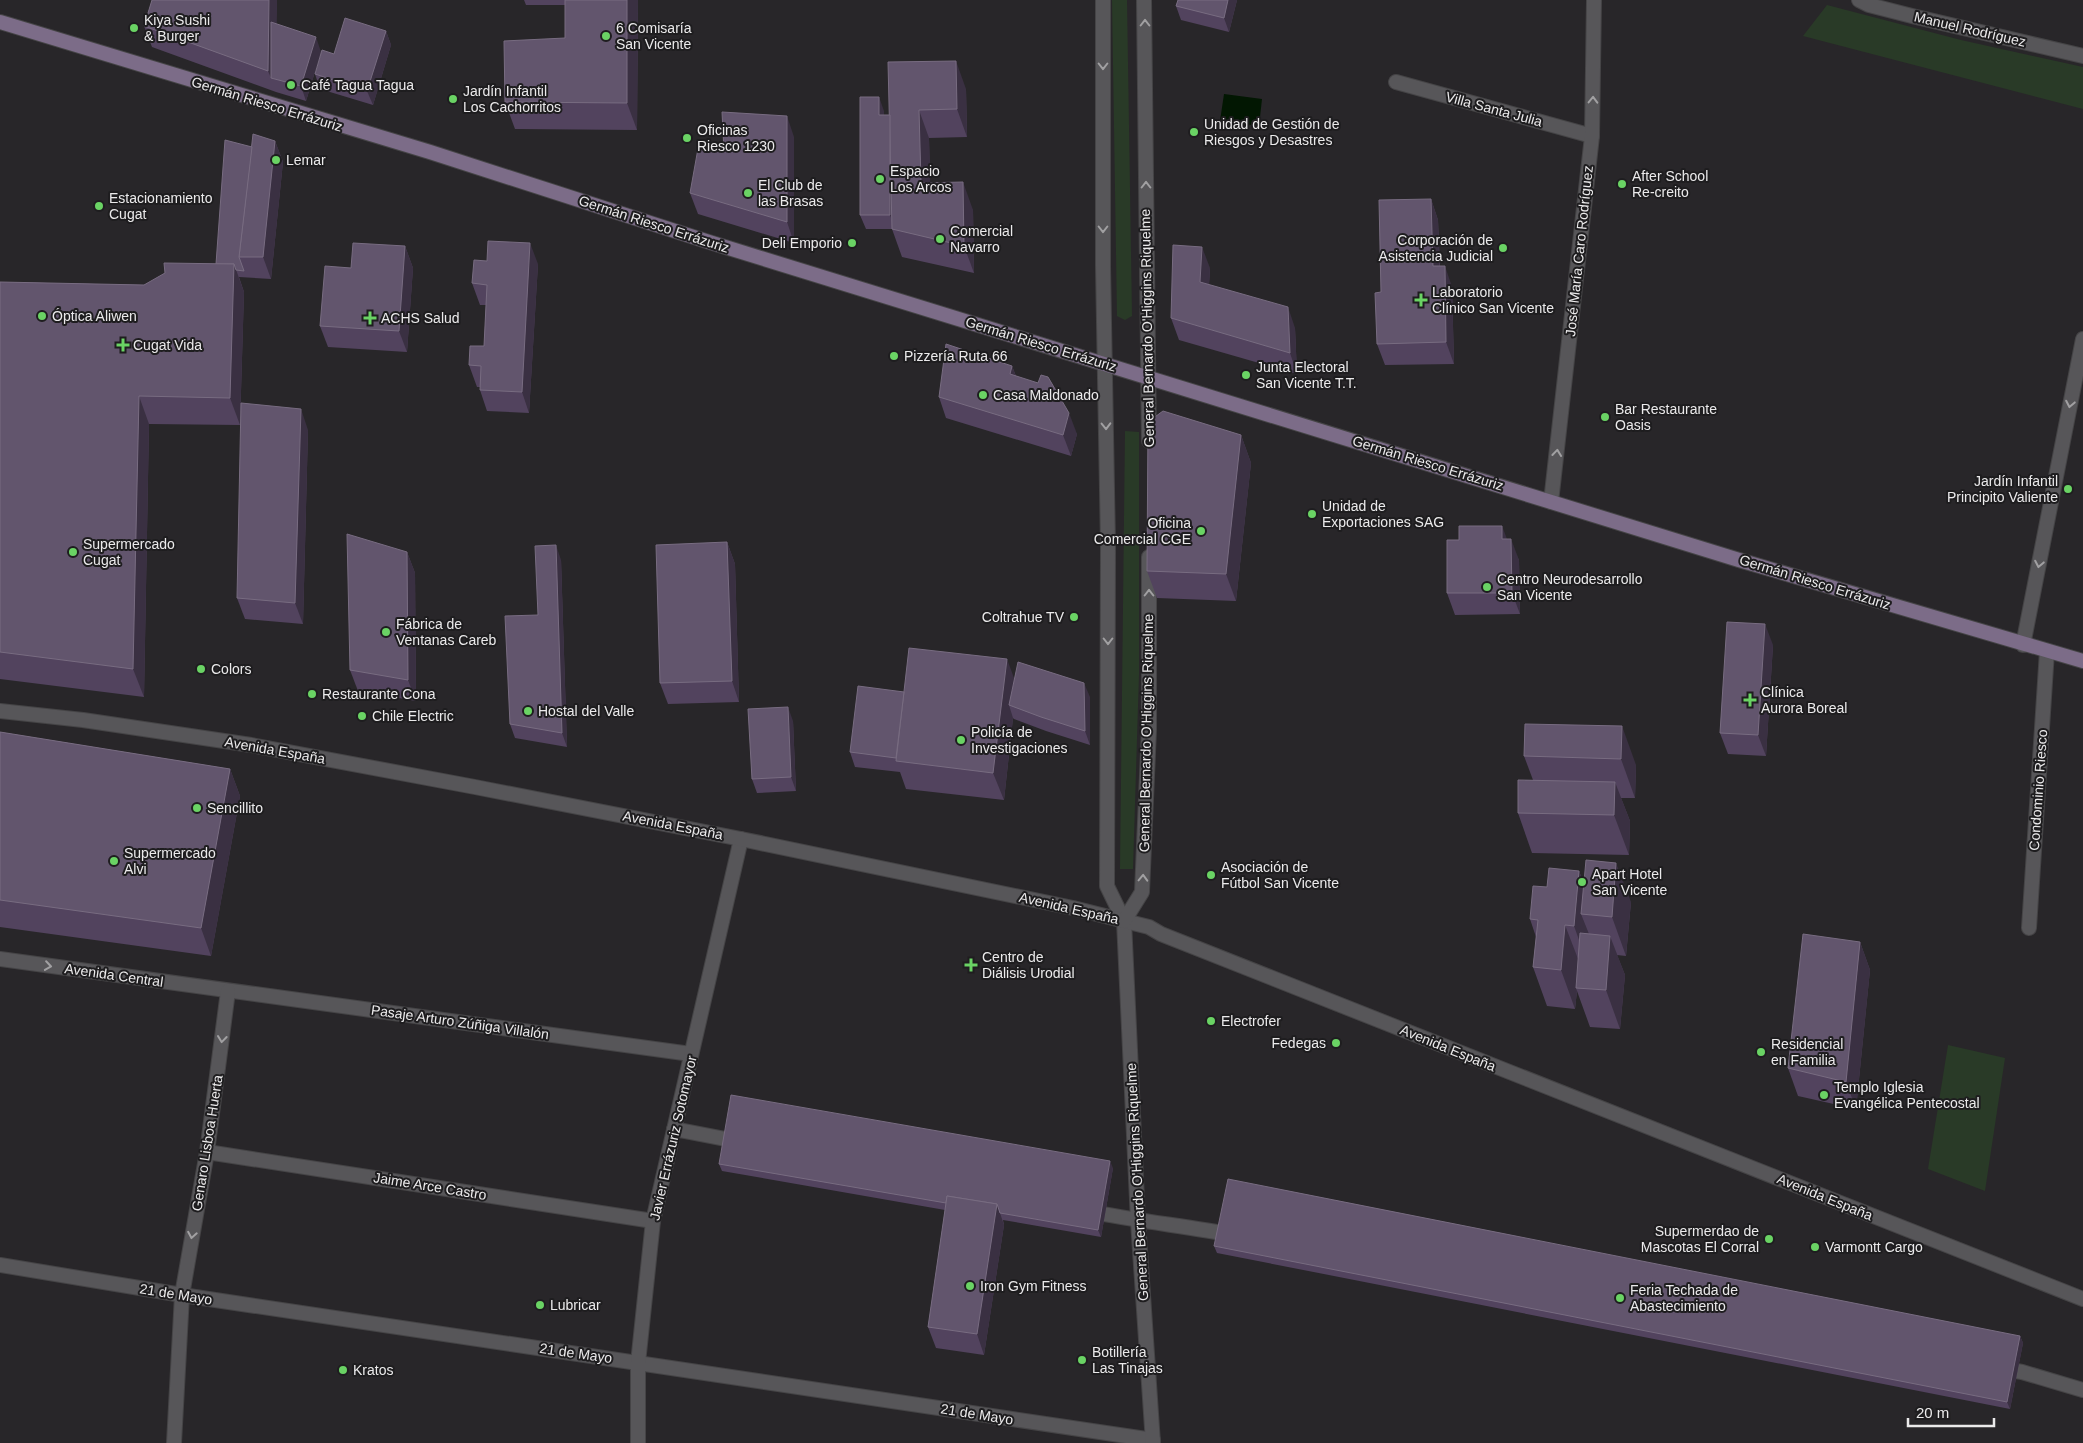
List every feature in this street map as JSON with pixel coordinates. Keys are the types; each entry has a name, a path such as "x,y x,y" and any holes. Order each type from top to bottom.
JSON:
{"main road":[{"name":"Germán Riesco Errázuriz","path":"0,22 430,152 709,242 1551,502 2023,645 2083,661"}],"street":[{"name":"General Bernardo O'Higgins Riquelme","path":"1103,0 1108,545 1107,886 1124,921 1138,1221 1153,1442"},
{"name":"General Bernardo O'Higgins Riquelme","path":"1144,0 1149,455"},
{"name":"José María Caro Rodríguez","path":"1551,502 1592,136 1594,0"},
{"name":"Manuel Rodríguez","path":"1859,0 1869,5 1912,16 2083,56"},
{"name":"Villa Santa Julia","path":"1396,82 1592,136"},
{"path":"2023,645 2083,339"},
{"name":"General Bernardo O'Higgins Riquelme","path":"1124,921 1142,892 1149,729 1149,543"},
{"name":"Condominio Riesco","path":"2029,928 2047,651"},
{"name":"Avenida España","path":"0,712 83,720 251,745 741,838 1074,908 1149,927 1170,937 2083,1299"},
{"name":"Javier Errázuriz Sotomayor","path":"638,1443 638,1362 653,1221 741,838"},
{"name":"Avenida Central","path":"0,959 228,991"},
{"name":"Pasaje Arturo Zúñiga Villalón","path":"228,991 692,1054"},
{"name":"Genaro Lisboa Huerta","path":"174,1443 182,1295 207,1152 228,991"},
{"path":"674,1129 751,1144"},
{"name":"Jaime Arce Castro","path":"207,1152 653,1221"},
{"path":"1070,1208 1138,1221 1243,1236"},
{"name":"21 de Mayo","path":"0,1265 182,1295 638,1362 1153,1442"},
{"path":"1983,1365 2022,1372 2083,1390"}],"shaded area":[{"path":"1112,0 1127,0 1132,316 1125,320 1117,316"},
{"path":"1827,5 1961,40 2083,67 2083,109 1803,36"},
{"path":"1224,94 1262,99 1259,126 1220,121"},
{"path":"1125,431 1139,432 1139,674 1133,869 1120,869"},
{"path":"1948,1045 2005,1058 1985,1191 1928,1169"}],"building":[{"path":"152,0 269,0 268,71 144,26"},
{"name":"6 Comisaría San Vicente","path":"565,0 627,0 627,103 505,102 504,41 565,38"},
{"path":"1178,0 1228,0 1224,18 1176,6"},
{"path":"345,18 386,31 367,91 315,74 322,50 334,54"},
{"path":"271,22 316,37 301,86 271,78"},
{"path":"956,61 957,109 919,110 921,183 963,182 964,246 892,229 888,62"},
{"name":"Espacio Los Arcos","path":"860,97 879,97 879,115 890,115 890,215 860,215"},
{"name":"El Club de las Brasas","path":"722,112 787,116 787,222 690,193 699,143 724,151"},
{"path":"253,134 275,141 263,257 239,257"},
{"path":"225,140 252,147 239,257 244,271 236,270 234,264 216,264"},
{"name":"Laboratorio Clínico San Vicente","path":"1431,199 1433,266 1445,266 1446,342 1377,344 1375,293 1381,292 1379,200"},
{"path":"488,241 530,243 522,392 480,390 481,366 469,365 470,346 484,346 487,285 472,283 474,260 487,261"},
{"name":"ACHS Salud","path":"353,243 405,246 399,331 320,326 325,266 351,268"},
{"path":"1173,245 1202,247 1200,282 1288,307 1290,353 1171,318"},
{"name":"Supermercado Cugat","path":"164,263 234,264 230,398 139,396 133,669 0,652 0,282 144,285 165,273"},
{"path":"946,344 1012,366 1010,374 1038,383 1041,375 1048,377 1069,413 1063,435 939,397"},
{"path":"241,403 301,409 295,603 237,598"},
{"name":"Oficina Comercial CGE","path":"1163,411 1241,435 1226,574 1147,571 1148,422"},
{"path":"1459,526 1502,526 1502,539 1511,539 1512,593 1447,593 1447,540 1459,540"},
{"name":"Fábrica de Ventanas Careb","path":"347,534 407,552 408,680 350,670"},
{"path":"727,542 732,681 660,683 656,545"},
{"path":"556,545 562,733 510,724 505,616 538,615 535,546"},
{"name":"Clínica Aurora Boreal","path":"1727,622 1765,624 1758,735 1720,733"},
{"name":"Policía de Investigaciones","path":"909,648 1007,659 993,773 896,761"},
{"path":"1018,662 1084,683 1085,731 1009,705"},
{"path":"858,686 904,692 896,758 850,752"},
{"path":"788,707 791,777 752,779 748,709"},
{"path":"1525,724 1622,726 1621,759 1524,756"},
{"name":"Supermercado Alvi","path":"0,732 230,769 201,928 0,900"},
{"path":"1518,780 1615,782 1614,815 1518,813"},
{"path":"1586,860 1616,863 1612,917 1581,914"},
{"path":"1549,868 1579,871 1574,926 1565,925 1561,970 1533,967 1538,920 1530,919 1533,886 1547,887"},
{"path":"1580,933 1610,936 1606,990 1576,988"},
{"path":"1803,934 1860,942 1846,1082 1788,1068"},
{"path":"731,1095 1110,1161 1098,1230 1000,1213 997,1204 947,1196 946,1203 719,1164"},
{"name":"Feria Techada de Abastecimiento","path":"1228,1179 2020,1336 2007,1402 1214,1246"},
{"name":"Iron Gym Fitness","path":"947,1196 997,1204 977,1334 928,1327"}],"place":[{"name":"Kiya Sushi & Burger","path":"134,28"},
{"name":"6 Comisaría San Vicente","path":"606,36"},
{"name":"Café Tagua Tagua","path":"291,85"},
{"name":"Jardín Infantil Los Cachorritos","path":"453,99"},
{"name":"Unidad de Gestión de Riesgos y Desastres","path":"1194,132"},
{"name":"Oficinas Riesco 1230","path":"687,138"},
{"name":"Lemar","path":"276,160"},
{"name":"Espacio Los Arcos","path":"880,179"},
{"name":"After School Re-creito","path":"1622,184"},
{"name":"El Club de las Brasas","path":"748,193"},
{"name":"Estacionamiento Cugat","path":"99,206"},
{"name":"Comercial Navarro","path":"940,239"},
{"name":"Deli Emporio","path":"852,243"},
{"name":"Corporación de Asistencia Judicial","path":"1503,248"},
{"name":"Laboratorio Clínico San Vicente","path":"1421,300"},
{"name":"Óptica Aliwen","path":"42,316"},
{"name":"ACHS Salud","path":"370,318"},
{"name":"Cugat Vida","path":"123,345"},
{"name":"Pizzería Ruta 66","path":"894,356"},
{"name":"Junta Electoral San Vicente T.T.","path":"1246,375"},
{"name":"Casa Maldonado","path":"983,395"},
{"name":"Bar Restaurante Oasis","path":"1605,417"},
{"name":"Jardín Infantil Principito Valiente","path":"2068,489"},
{"name":"Unidad de Exportaciones SAG","path":"1312,514"},
{"name":"Oficina Comercial CGE","path":"1201,531"},
{"name":"Supermercado Cugat","path":"73,552"},
{"name":"Centro Neurodesarrollo San Vicente","path":"1487,587"},
{"name":"Coltrahue TV","path":"1074,617"},
{"name":"Fábrica de Ventanas Careb","path":"386,632"},
{"name":"Colors","path":"201,669"},
{"name":"Restaurante Cona","path":"312,694"},
{"name":"Clínica Aurora Boreal","path":"1750,700"},
{"name":"Hostal del Valle","path":"528,711"},
{"name":"Chile Electric","path":"362,716"},
{"name":"Policía de Investigaciones","path":"961,740"},
{"name":"Sencillito","path":"197,808"},
{"name":"Supermercado Alvi","path":"114,861"},
{"name":"Asociación de Fútbol San Vicente","path":"1211,875"},
{"name":"Apart Hotel San Vicente","path":"1582,882"},
{"name":"Centro de Diálisis Urodial","path":"971,965"},
{"name":"Electrofer","path":"1211,1021"},
{"name":"Fedegas","path":"1336,1043"},
{"name":"Residencial en Familia","path":"1761,1052"},
{"name":"Templo Iglesia Evangélica Pentecostal","path":"1824,1095"},
{"name":"Supermerdao de Mascotas El Corral","path":"1769,1239"},
{"name":"Varmontt Cargo","path":"1815,1247"},
{"name":"Iron Gym Fitness","path":"970,1286"},
{"name":"Feria Techada de Abastecimiento","path":"1620,1298"},
{"name":"Lubricar","path":"540,1305"},
{"name":"Botillería Las Tinajas","path":"1082,1360"},
{"name":"Kratos","path":"343,1370"}]}
